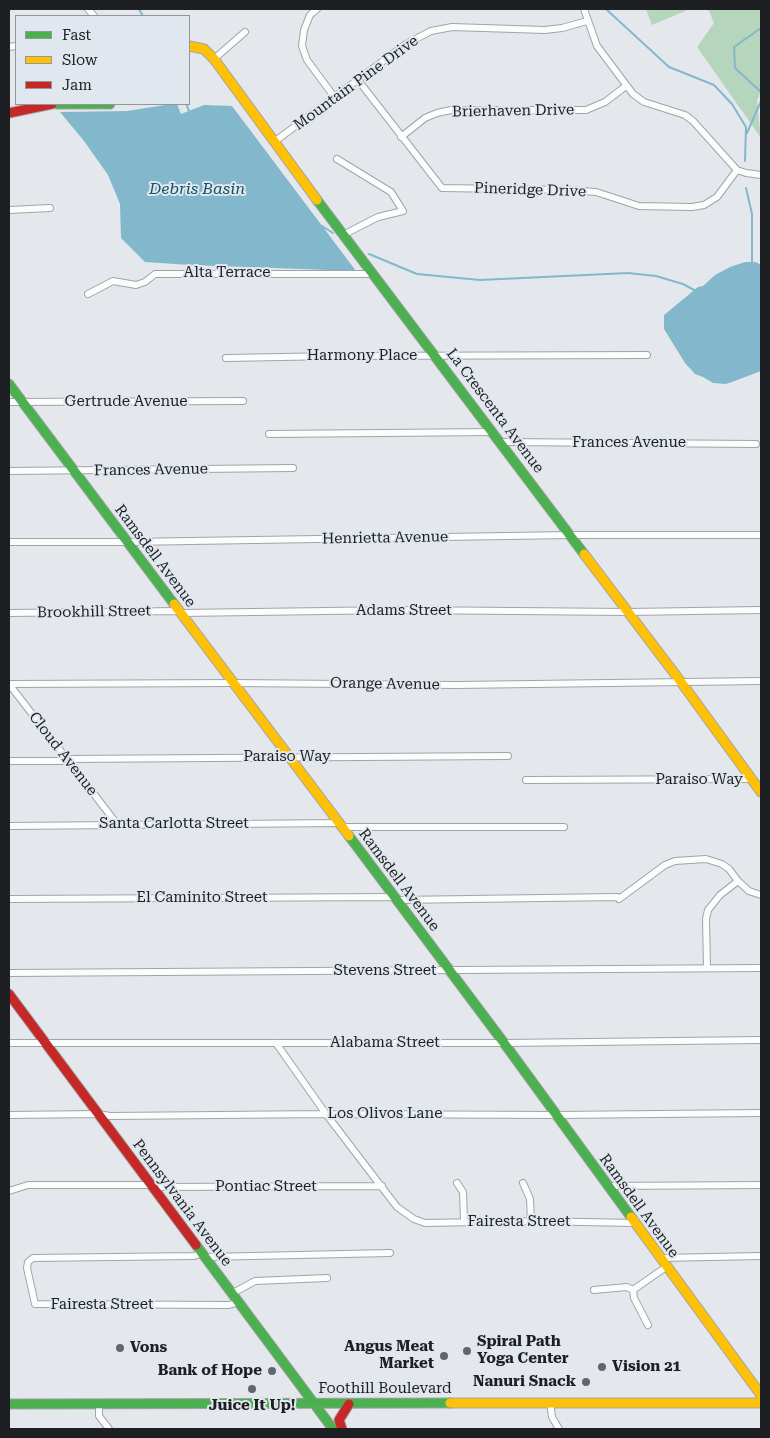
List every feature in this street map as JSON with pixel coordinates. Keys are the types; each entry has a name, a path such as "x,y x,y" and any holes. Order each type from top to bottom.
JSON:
{"street":[{"path":"317,9 310,16 304,30 302,46 307,60 335,98"},
{"path":"584,9 597,46 633,94 644,102 685,115 693,121 737,170 753,175 761,175"},
{"name":"Mountain Pine Drive","path":"274,142 406,44 431,31 452,27 545,30 562,28 587,21"},
{"path":"214,59 246,32"},
{"name":"La Crescenta Avenue","path":"190,46 204,49 214,59 343,235 758,785"},
{"name":"Pineridge Drive","path":"358,80 442,188 596,192 639,206 692,207 704,205 717,197 737,170"},
{"name":"Brierhaven Drive","path":"401,137 426,118 437,113 451,110 586,110 605,102 626,86"},
{"path":"9,112 47,105"},
{"path":"337,159 391,192 403,211 378,217 343,235"},
{"path":"9,210 50,208"},
{"name":"Alta Terrace","path":"88,294 113,281 136,285 145,282 155,274 373,274"},
{"name":"Harmony Place","path":"226,358 435,355 647,355"},
{"name":"Ramsdell Avenue","path":"9,384 504,1042 761,1396"},
{"name":"Gertrude Avenue","path":"9,402 243,402"},
{"path":"269,434 493,432"},
{"name":"Frances Avenue","path":"501,442 756,444"},
{"name":"Frances Avenue","path":"9,471 74,472 293,468"},
{"name":"Henrietta Avenue","path":"9,542 570,535 761,535"},
{"name":"Adams Street","path":"180,612 398,610 628,612"},
{"path":"628,612 761,610"},
{"name":"Brookhill Street","path":"9,613 180,612"},
{"name":"Orange Avenue","path":"9,684 233,683 456,685 761,681"},
{"name":"Cloud Avenue","path":"9,684 117,824"},
{"name":"Paraiso Way","path":"9,761 289,756 508,756"},
{"name":"Paraiso Way","path":"526,780 758,785"},
{"name":"Santa Carlotta Street","path":"9,826 117,824 564,827"},
{"name":"El Caminito Street","path":"9,899 618,898 665,865 675,861 706,859 722,864 749,891 761,895"},
{"path":"707,968 706,919 708,910 720,895 738,881"},
{"name":"Stevens Street","path":"9,973 761,968"},
{"name":"Pennsylvania Avenue","path":"9,994 333,1429"},
{"name":"Alabama Street","path":"9,1044 761,1040"},
{"path":"276,1043 326,1114 382,1186"},
{"name":"Los Olivos Lane","path":"9,1114 98,1114 110,1116 761,1113"},
{"path":"457,1183 463,1192 464,1222"},
{"path":"523,1183 530,1199 531,1221"},
{"path":"608,1186 761,1185"},
{"name":"Pontiac Street","path":"9,1191 28,1186 382,1186"},
{"name":"Fairesta Street","path":"382,1186 397,1207 406,1214 425,1223 635,1222"},
{"path":"204,1255 390,1253"},
{"name":"Fairesta Street","path":"204,1255 34,1258 28,1262 27,1268 35,1304 229,1305 239,1302"},
{"path":"660,1258 761,1256"},
{"path":"634,1290 666,1267"},
{"path":"233,1293 255,1282 327,1278"},
{"path":"594,1290 627,1288 634,1290"},
{"path":"634,1290 634,1298 648,1325"},
{"name":"Foothill Boulevard","path":"9,1404 314,1402 349,1404 550,1402 761,1403"},
{"path":"550,1402 552,1417 559,1429"},
{"path":"99,1403 99,1416 109,1429"},
{"path":"342,1429 339,1420 349,1404"}],"green space":[{"path":"646,9 690,9 652,25"},
{"path":"705,9 761,9 761,91 757,101 761,138 697,47 714,23 709,11"}],"water":[{"name":"Debris Basin","path":"177,105 181,114 204,105 232,106 356,271 145,262 121,238 120,204 108,175 84,141 60,112 127,111"},
{"path":"745,262 756,262 761,265 761,371 726,384 713,383 695,374 685,363 664,329 664,315 715,275"}],"waterway":[{"path":"139,9 142,15"},
{"path":"606,9 669,67 714,85 732,104 746,127 745,161"},
{"path":"761,28 734,47 735,68 761,92"},
{"path":"747,133 761,101"},
{"path":"186,105 190,113"},
{"path":"746,188 752,214 752,262"},
{"path":"322,226 333,233"},
{"path":"369,254 417,274 480,280 628,273 656,276 683,284 696,291"}],"traffic: fast":[{"path":"317,200 584,554"},
{"path":"9,384 174,604"},
{"path":"349,836 631,1217"},
{"path":"196,1245 333,1429"},
{"path":"9,1404 450,1403"}],"traffic: slow":[{"path":"190,46 204,49 214,59 317,200"},
{"path":"584,554 761,792"},
{"path":"174,604 349,836"},
{"path":"631,1217 761,1395"},
{"path":"450,1403 761,1403"}],"traffic: jam":[{"path":"9,113 47,105"},
{"path":"9,994 196,1245"},
{"path":"342,1429 339,1420 349,1404"}],"place":[{"name":"Vons","path":"120,1348"},
{"name":"Spiral Path Yoga Center","path":"467,1351"},
{"name":"Angus Meat Market","path":"444,1356"},
{"name":"Vision 21","path":"602,1367"},
{"name":"Bank of Hope","path":"272,1371"},
{"name":"Nanuri Snack","path":"586,1382"},
{"name":"Juice It Up!","path":"252,1389"}]}
